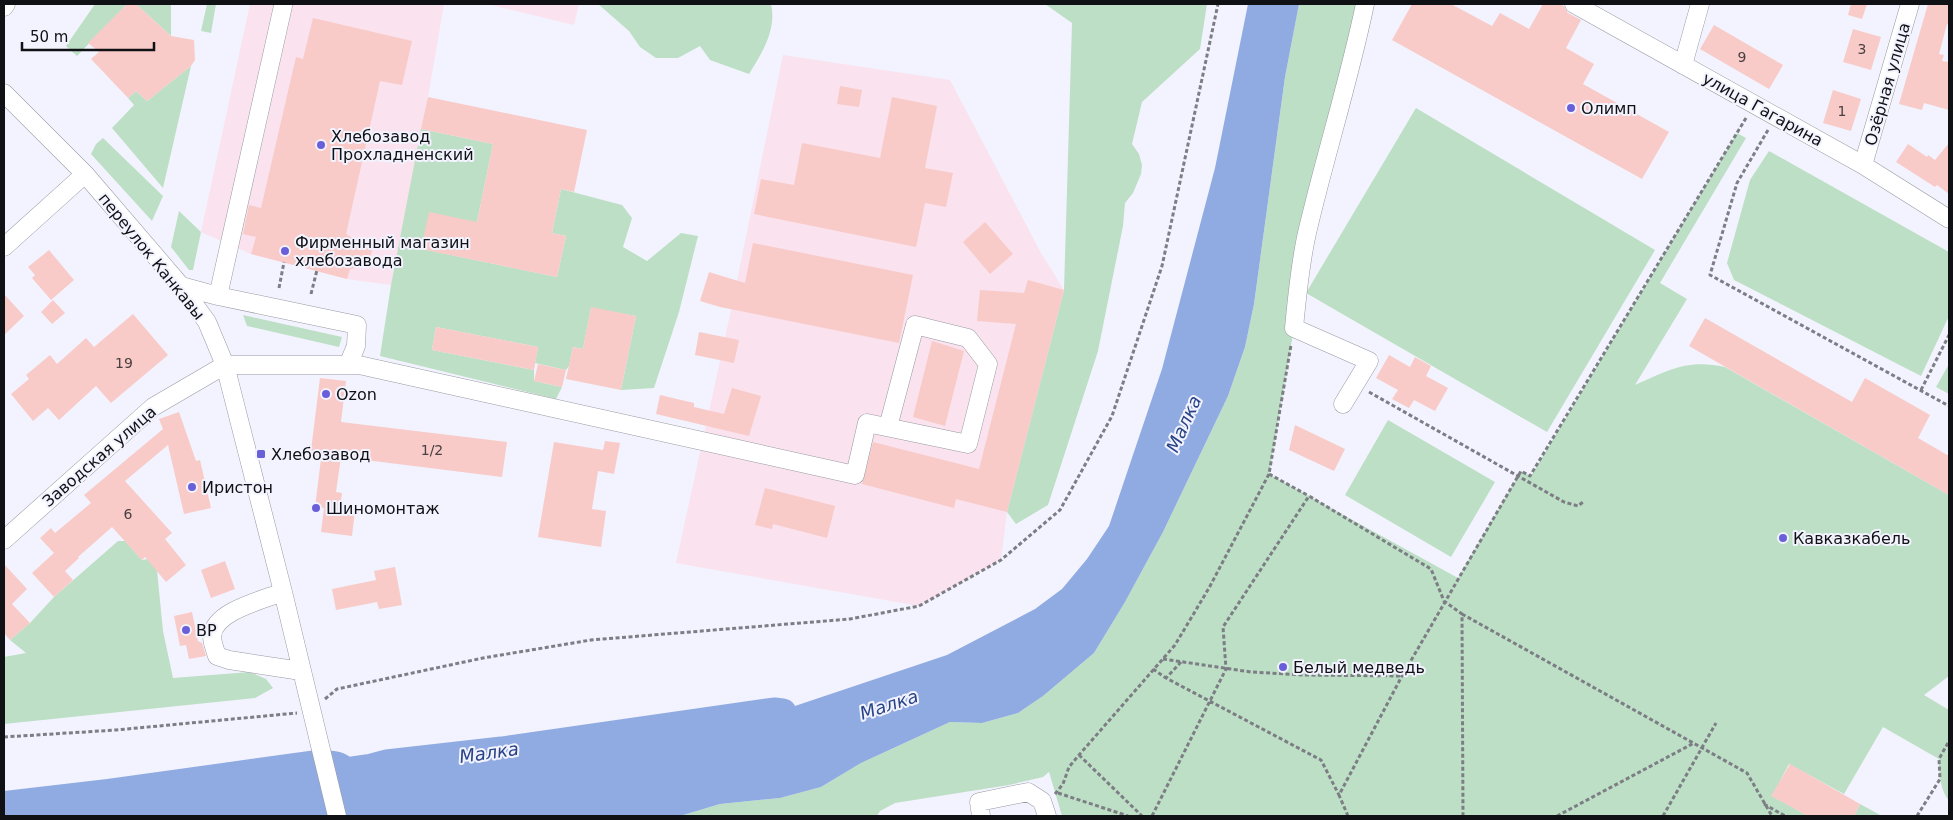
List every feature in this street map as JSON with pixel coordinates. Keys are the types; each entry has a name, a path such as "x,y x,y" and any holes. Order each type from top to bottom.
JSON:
{"street":[{"path":"1343,404 1369,361 1294,328 1307,234 1355,50 1365,4"},
{"name":"улица Гагарина","path":"1574,4 1863,165 1949,219"},
{"path":"1683,65 1700,4"},
{"name":"Озёрная улица","path":"1863,165 1910,4"},
{"path":"218,296 283,6"},
{"name":"переулок Канкавы","path":"4,94 85,174 181,286 207,322 225,365 283,592 337,816"},
{"path":"4,247 85,174"},
{"path":"181,286 218,296 357,325 356,346 348,365"},
{"path":"225,365 359,365 855,475 867,423 968,444 988,364 968,338 915,325 888,427"},
{"name":"Заводская улица","path":"4,540 153,407 225,365"},
{"path":"283,592 224,616 215,626 212,637 216,656 229,660 302,671"},
{"path":"981,816 979,802 1028,792 1039,797 1049,805"}],"path":[{"path":"4,737 116,730 312,712 337,689 483,658 591,640 850,620 919,606 1001,560 1060,510 1112,416 1162,266 1218,4"},
{"path":"1339,795 1444,601 1521,471 1530,476 1754,104"},
{"path":"1776,116 1737,183 1710,275 1949,406"},
{"path":"279,288 284,262"},
{"path":"311,294 317,270"},
{"path":"1128,816 1049,805 1063,784 1069,767 1175,645 1209,588 1269,474 1294,328"},
{"path":"1921,390 1949,335"},
{"path":"1355,384 1518,478 1564,502 1578,506 1584,502"},
{"path":"1269,474 1430,569 1444,601 1462,614 1747,773 1772,816"},
{"path":"1152,816 1226,669 1223,627 1309,496"},
{"path":"1462,614 1464,816"},
{"path":"1162,659 1226,669 1303,675 1402,676"},
{"path":"1166,678 1181,661"},
{"path":"1153,669 1210,702 1321,760 1348,816"},
{"path":"1664,816 1716,723"},
{"path":"1917,816 1940,779 1939,759 1949,741"},
{"path":"1557,816 1695,743"},
{"path":"1079,755 1142,816"},
{"path":"1763,803 1786,816"}],"shaded area":[{"path":"250,4 444,4 428,97 391,285 347,279 251,254 201,232"},
{"path":"487,4 579,4 574,25"},
{"path":"783,55 950,80 1041,253 1064,290 1007,512 1001,560 919,606 676,563 730,315"}],"green space":[{"path":"95,4 127,4 77,56 66,46"},
{"path":"136,4 171,4 171,36"},
{"path":"207,4 216,4 211,33 201,31"},
{"path":"598,4 771,4 772,23 763,49 749,74 710,60 700,46 678,58 656,58 640,47 629,31"},
{"path":"1045,4 1207,4 1200,49 1142,102 1132,144 1139,154 1142,165 1141,174 1133,193 1125,203 1123,226 1098,351 1048,505 1016,524 1007,512 1064,290 1072,23"},
{"path":"1299,4 1365,4 1294,328 1269,474 1458,578 1521,471 1531,476 1737,133 1746,138 1660,283 1687,299 1635,385 1678,367 1699,364 1725,367 1949,495 1949,676 1924,695 1949,710 1949,801 1941,781 1939,759 1883,727 1844,794 1789,764 1772,796 1808,816 1062,816 1049,772 1043,777 1009,785 895,803 880,811 877,816 680,816 720,804 780,798 821,787 861,763 950,722 982,723 1018,713 1043,696 1094,653 1125,602 1163,532 1228,396 1245,347 1254,304 1285,77"},
{"path":"191,66 163,188 112,128 134,105 128,98 136,91 147,101"},
{"path":"1416,108 1655,250 1547,432 1306,293"},
{"path":"421,129 493,144 477,222 422,249 557,277 566,236 552,233 561,189 622,205 632,218 623,247 647,261 681,233 698,236 679,312 654,388 621,390 636,316 591,308 583,349 573,347 569,366 566,370 535,363 538,347 436,327 432,350 534,370 534,381 562,387 556,399 380,356 391,285"},
{"path":"103,138 163,196 152,221 91,154 96,144"},
{"path":"1769,151 1949,252 1949,316 1921,376 1734,280 1727,263 1750,180"},
{"path":"179,211 201,232 193,270 189,270 171,247"},
{"path":"243,315 342,337 339,347 247,326"},
{"path":"1949,364 1949,394 1936,387"},
{"path":"1388,420 1495,482 1451,557 1345,495"},
{"path":"118,541 125,541 142,560 148,559 157,570 163,631 173,678 250,672 266,679 273,688 255,698 4,724 4,657 26,653 10,640 30,623 54,597"},
{"path":"1860,804 1882,816 1854,816"}],"water":[{"path":"1248,4 1299,4 1285,77 1254,304 1245,347 1228,396 1163,532 1125,602 1094,653 1043,696 1018,713 982,723 950,722 861,763 821,787 780,798 720,804 680,816 4,816 4,791 107,779 316,750 340,752 362,765 374,768 502,752 774,713 947,655 1035,609 1062,589 1087,559 1109,526 1162,369 1215,168"}],"building":[{"path":"127,4 136,4 171,36 194,40 195,60 191,66 147,101 136,91 128,98 91,59 99,52 88,43"},
{"name":"Олимп","path":"1412,4 1451,4 1492,26 1500,13 1529,29 1543,4 1560,4 1564,6 1568,13 1581,20 1566,48 1594,64 1583,84 1669,132 1642,179 1392,40"},
{"path":"1851,4 1867,4 1862,19 1848,15"},
{"path":"1928,4 1949,4 1949,25 1947,24 1939,54 1944,55 1942,61 1949,62 1949,110 1924,103 1922,110 1899,104"},
{"name":"Хлебозавод Прохладненский","path":"313,18 412,41 402,85 380,81 346,234 372,250 368,266 350,269 347,279 251,254 256,237 243,234 249,205 261,208 296,57 303,59"},
{"path":"1714,25 1783,65 1769,89 1700,49"},
{"path":"1853,29 1881,37 1871,70 1843,62"},
{"path":"840,86 862,90 859,107 837,104"},
{"path":"1833,90 1861,99 1851,131 1823,123"},
{"path":"428,97 587,130 574,192 561,189 552,233 566,236 557,277 421,249 429,212 477,222 493,144 421,129"},
{"path":"892,97 937,106 925,168 953,173 946,207 925,203 916,247 754,214 761,179 794,185 802,143 880,158"},
{"path":"1949,143 1949,194 1937,185 1935,187 1896,162 1908,144 1935,160"},
{"path":"985,222 1013,254 990,274 963,242"},
{"path":"753,243 913,275 899,343 720,307 700,301 709,272 745,283"},
{"path":"49,250 74,280 51,300 32,278 35,275 28,267"},
{"path":"1028,280 1064,290 1007,512 956,499 954,508 862,484 873,442 979,469 1016,324 977,321 980,290 1024,293"},
{"path":"4,294 24,316 4,335"},
{"path":"53,300 65,313 52,324 41,312"},
{"path":"591,307 636,316 621,390 566,379 573,347 583,349"},
{"path":"133,314 168,355 111,403 96,386 59,420 48,408 33,421 11,394 29,379 26,375 50,355 57,364 86,338 94,347"},
{"path":"1705,318 1852,402 1865,378 1930,415 1918,438 1949,456 1949,495 1689,346"},
{"path":"436,327 538,347 534,370 432,350"},
{"path":"699,332 739,340 734,363 695,355"},
{"path":"932,341 964,351 945,426 913,417"},
{"path":"1389,355 1410,367 1415,357 1431,366 1426,376 1448,388 1435,411 1414,400 1409,408 1392,399 1398,390 1376,378"},
{"path":"538,364 566,370 562,387 534,381"},
{"path":"320,378 346,381 341,422 507,442 502,477 341,457 336,492 342,493 340,509 355,511 352,536 321,532 324,508 315,507 321,459 314,455 311,450"},
{"path":"732,388 761,396 749,436 656,414 660,395 694,403 694,407 724,414"},
{"path":"179,412 196,461 200,460 211,508 184,514 168,445 125,481 172,533 165,539 186,565 166,582 145,557 142,560 112,527 65,571 73,580 54,597 32,573 54,553 40,538 51,528 55,533 91,503 84,495 163,429 159,419"},
{"path":"1295,425 1345,449 1334,471 1289,450"},
{"path":"605,441 620,443 614,474 598,471 592,509 606,511 601,547 538,537 554,442 603,450"},
{"path":"765,488 835,506 827,538 773,524 772,529 755,525"},
{"path":"225,561 235,589 211,598 201,570"},
{"path":"4,564 27,589 12,604 30,623 10,640 4,633"},
{"path":"395,567 402,605 379,609 377,602 336,610 332,589 376,580 374,571"},
{"name":"BP","path":"192,612 198,641 202,643 206,656 189,659 186,645 180,646 174,616"},
{"path":"1790,764 1860,804 1854,816 1808,816 1771,796"}],"waterway":[{"name":"Малка","path":"331,775 387,765 502,752 774,713 782,714"}],"place":[{"name":"Олимп","path":"1571,108"},
{"name":"Хлебозавод Прохладненский","path":"321,145"},
{"name":"Фирменный магазин хлебозавода","path":"285,251"},
{"name":"Ozon","path":"326,394"},
{"name":"Хлебозавод","path":"261,454"},
{"name":"Иристон","path":"192,487"},
{"name":"Шиномонтаж","path":"316,508"},
{"name":"Кавказкабель","path":"1783,538"},
{"name":"BP","path":"186,630"},
{"name":"Белый медведь","path":"1283,667"}]}
